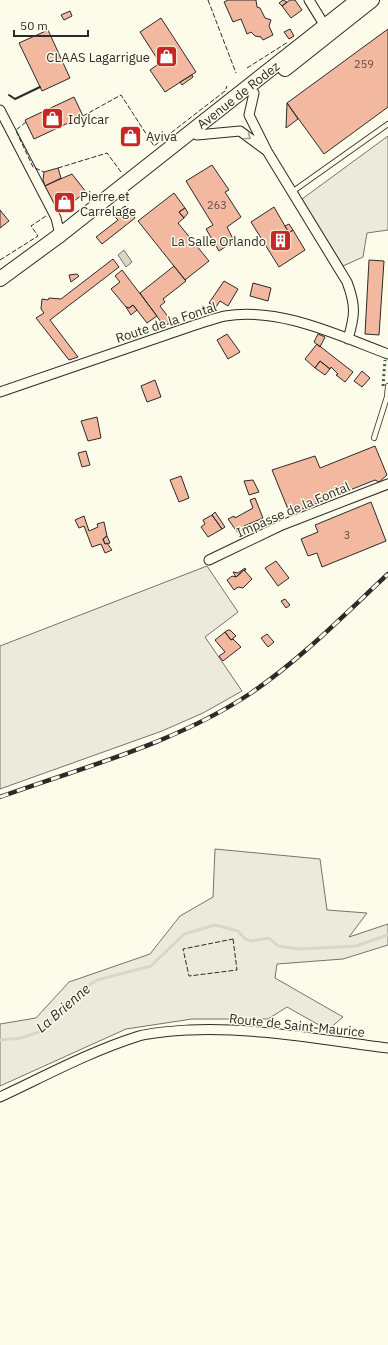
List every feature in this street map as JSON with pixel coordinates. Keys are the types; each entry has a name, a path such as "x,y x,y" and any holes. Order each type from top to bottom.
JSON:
{"main road":[{"name":"Avenue de Rodez","path":"118,189 197,135 254,92 327,30 358,0"},
{"path":"327,30 372,0"},
{"name":"Avenue de Rodez","path":"0,279 327,30"}],"street":[{"path":"309,0 327,30"},
{"path":"254,92 249,115 266,151 347,282 353,296 355,317 348,339"},
{"path":"0,110 56,218 60,234"},
{"path":"197,135 240,131 266,151"},
{"name":"Route de la Fontal","path":"0,392 225,316 258,315 303,322 388,354"},
{"name":"Impasse de la Fontal","path":"209,560 282,525 388,484"},
{"name":"Route de Saint-Maurice","path":"0,1097 114,1045 140,1036 163,1032 210,1029 248,1030 388,1048"}],"lane":[{"path":"292,192 388,124"},
{"path":"374,438 387,397 388,386"}],"shaded area":[{"path":"388,136 388,230 367,233 363,257 343,266 302,199"},
{"path":"124,250 132,262 126,267 118,255"},
{"path":"207,566 238,612 205,637 242,691 203,713 162,731 0,789 0,646"},
{"path":"215,849 320,859 327,910 367,913 349,937 388,924 388,945 343,959 277,964 275,978 343,1017 328,1030 287,1007 268,1019 192,1019 126,1029 0,1086 0,1024 36,1018 69,982 150,954 180,916 213,897"}],"building":[{"path":"228,0 256,0 257,7 260,8 265,18 271,20 269,26 273,35 263,40 261,37 255,36 251,32 247,34 241,19 233,22 224,2"},
{"path":"283,0 287,2 282,6 279,3"},
{"path":"290,0 295,0 302,10 291,18 282,6"},
{"path":"70,11 72,16 64,20 61,15"},
{"path":"161,18 196,72 165,92 150,70 160,63 140,32"},
{"path":"290,29 294,36 289,39 284,32"},
{"path":"388,29 388,107 324,154 287,103"},
{"path":"48,30 70,78 42,91 19,43"},
{"path":"192,75 193,77 182,85 180,82"},
{"path":"74,97 83,116 34,139 25,120"},
{"path":"287,103 298,119 286,128"},
{"path":"212,165 229,190 225,192 241,217 227,227 234,241 219,251 206,229 213,225 186,181"},
{"path":"58,168 61,178 45,186 43,180 44,172"},
{"path":"72,174 86,192 58,213 42,187"},
{"path":"174,193 185,208 179,212 184,218 178,223 209,261 185,280 138,221"},
{"path":"125,206 135,218 102,244 96,237 118,220 115,217 118,215 116,213"},
{"name":"La Salle Orlando","path":"274,207 289,233 293,230 305,250 279,267 251,222"},
{"path":"185,208 188,213 184,218 179,212"},
{"path":"0,210 9,221 0,228"},
{"path":"289,224 293,230 289,233 285,226"},
{"path":"113,259 119,267 50,320 78,357 69,360 36,318 44,313 41,309 42,299 61,299"},
{"path":"369,260 384,261 379,335 365,334"},
{"path":"174,266 186,281 163,299 165,302 160,306 172,322 164,326 140,293"},
{"path":"122,270 157,316 147,323 133,305 129,308 126,307 111,289 120,282 115,276"},
{"path":"77,274 79,276 71,282 69,275"},
{"path":"224,281 238,289 228,306 220,301 216,307 209,303"},
{"path":"253,283 271,288 268,301 250,296"},
{"path":"133,305 137,310 131,315 126,307 129,308"},
{"path":"227,334 240,352 228,359 217,340"},
{"path":"318,334 325,337 320,347 314,342"},
{"path":"317,344 353,372 345,382 336,375 338,374 331,367 330,369 320,361 315,368 305,359"},
{"path":"320,361 330,369 325,375 315,368"},
{"path":"362,371 370,378 362,387 354,381"},
{"path":"155,380 161,397 147,402 141,386"},
{"path":"97,417 101,438 88,441 81,421"},
{"path":"375,446 387,475 379,482 375,480 290,514 272,470 315,456 320,468"},
{"path":"86,451 90,465 82,467 78,453"},
{"path":"181,476 189,498 179,502 170,480"},
{"path":"253,480 259,492 249,495 244,481"},
{"path":"255,498 263,518 244,526 245,529 237,532 228,519 234,516 235,518 253,508 250,500"},
{"path":"371,502 386,541 322,567 317,553 308,556 301,539 318,532 315,525"},
{"path":"215,512 225,527 222,529 212,515"},
{"path":"212,515 222,529 208,537 201,527 205,524 203,520"},
{"path":"84,516 89,531 98,527 97,524 104,522 107,536 103,539 105,544 107,543 112,550 105,553 101,544 92,547 84,526 79,528 75,520"},
{"path":"107,536 110,543 105,544 103,539"},
{"path":"276,561 289,578 278,586 265,568"},
{"path":"245,568 246,570 236,577 233,572 238,573"},
{"path":"244,570 252,579 243,588 238,587 234,590 227,580 232,576 236,577"},
{"path":"285,599 290,605 286,608 281,601"},
{"path":"228,630 236,636 231,640 225,632"},
{"path":"225,632 231,640 233,639 241,647 223,661 219,656 225,652 215,640"},
{"path":"267,634 274,642 268,647 261,638"}],"waterway":[{"name":"La Brienne","path":"0,1040 21,1038 39,1032 63,1010 77,993 97,980 151,966 184,934 215,925 238,931 245,939 251,941 269,938 278,946 300,949 356,946 388,935"}],"railway":[{"path":"0,797 97,764 161,740 222,711 251,693 287,666 322,636 388,574"}],"hedge":[{"path":"383,386 385,360"}],"fence":[{"path":"208,0 236,73"},
{"path":"247,68 288,42"},
{"path":"83,116 121,95 154,146 225,91 227,86"},
{"path":"26,122 16,130 17,133 33,167 44,172"},
{"path":"58,168 107,153 121,172"},
{"path":"0,260 38,236 31,226 46,216"},
{"path":"233,939 237,970 189,976 183,949 233,939"}],"wall":[{"path":"9,95 15,99 40,87"}],"place":[{"name":"CLAAS Lagarrigue","path":"166,57"},
{"name":"Idylcar","path":"52,119"},
{"name":"Aviva","path":"130,136"},
{"name":"Pierre et Carrelage","path":"64,203"},
{"name":"La Salle Orlando","path":"281,241"}]}
